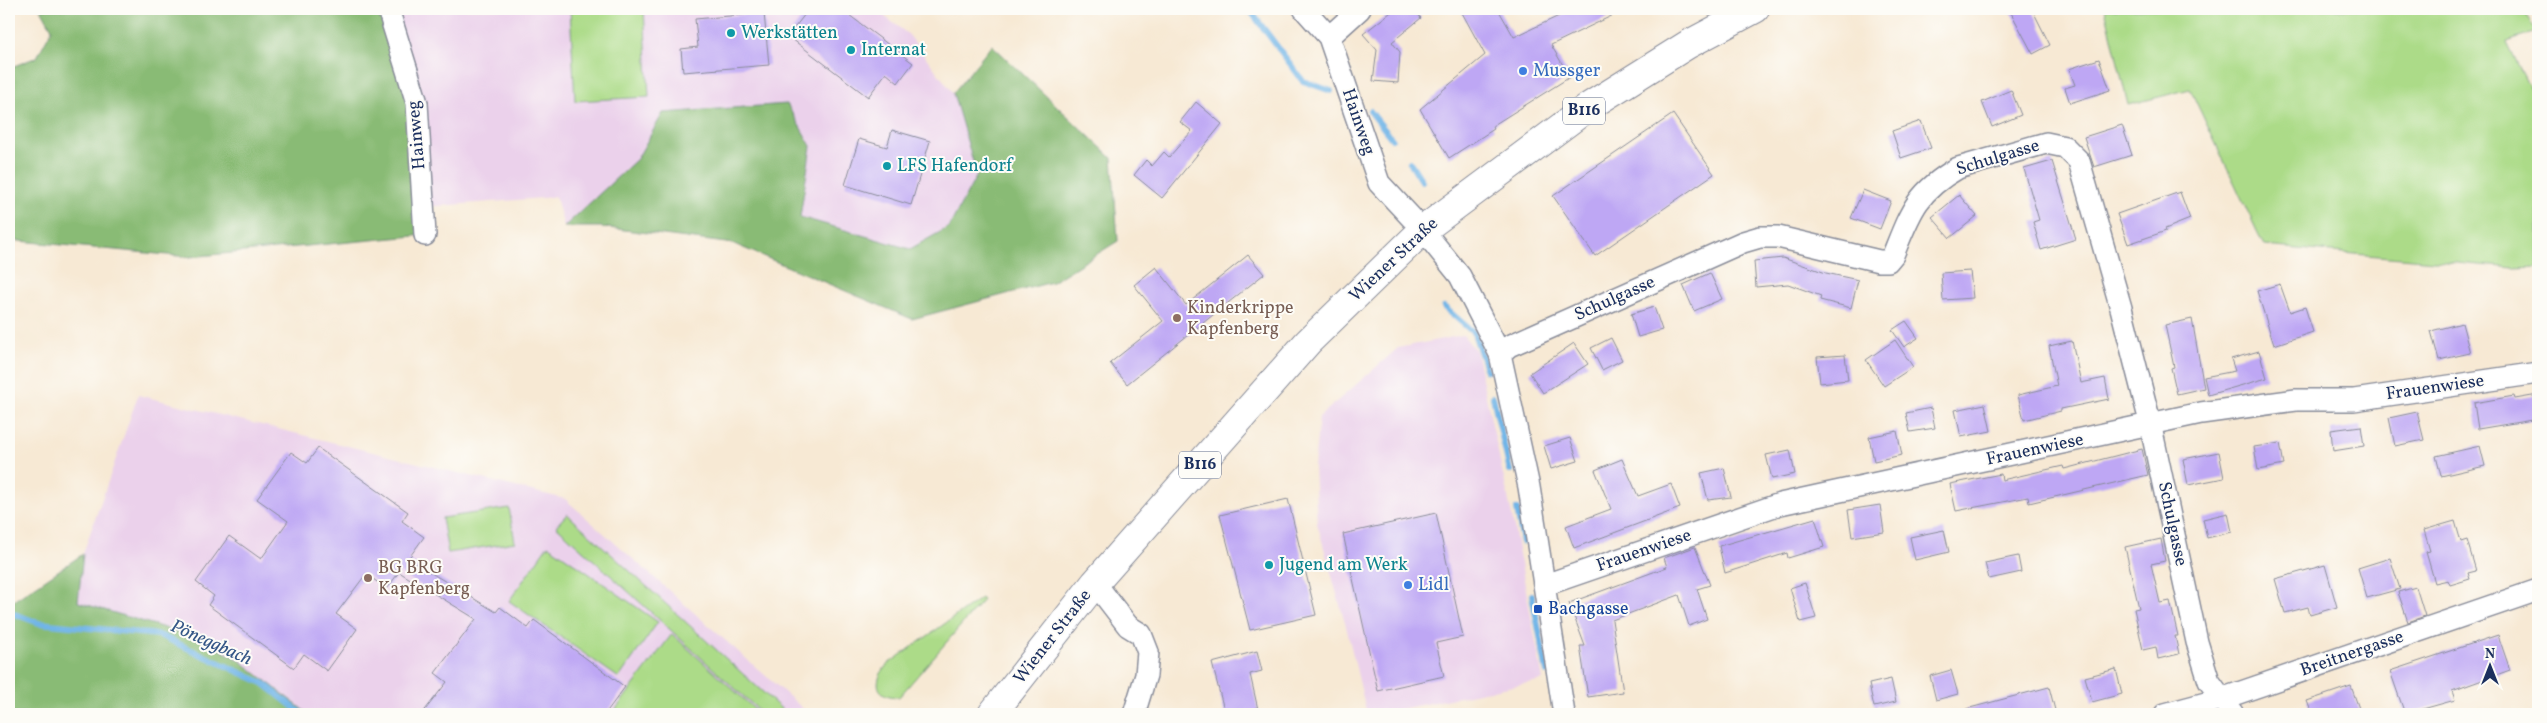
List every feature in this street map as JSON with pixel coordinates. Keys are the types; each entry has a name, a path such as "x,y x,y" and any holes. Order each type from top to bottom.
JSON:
{"main road":[{"name":"Wiener Straße","path":"992,714 1095,583 1308,342 1424,230 1588,107 1687,45 1755,9"}],"street":[{"name":"Hainweg","path":"388,9 417,103 425,235"},
{"name":"Hainweg","path":"1304,9 1329,36 1379,183 1424,230"},
{"path":"1329,36 1360,9"},
{"name":"Schulgasse","path":"1500,354 1509,346 1742,242 1760,237 1778,237 1879,261 1888,261 1893,255 1917,200 1949,173 1958,168 2037,144 2056,143 2065,147 2079,161 2090,191 2150,425 2197,642 2209,681 2227,706"},
{"path":"1424,230 1460,276 1483,317 1500,354 1527,478 1564,714"},
{"name":"Frauenwiese","path":"1545,585 1780,504 2201,413 2296,400 2354,400 2538,373"},
{"name":"Wiener Straße","path":"1095,583 1128,626 1140,634 1148,652 1146,675 1134,714"},
{"name":"Breitnergasse","path":"2164,714 2227,706 2538,590"}],"shaded area":[{"path":"388,9 875,9 909,35 953,93 977,175 950,227 910,249 800,217 811,146 787,104 663,113 637,159 564,227 556,197 423,207"},
{"path":"1463,335 1476,351 1511,511 1543,680 1376,714 1367,714 1347,630 1317,523 1314,467 1319,417 1398,348"},
{"name":"BG BRG Kapfenberg","path":"138,395 565,499 809,714 308,714 238,659 198,638 78,602 83,554"}],"green space":[{"path":"41,9 388,9 417,103 425,235 189,257 9,240 9,68 37,57 52,29"},
{"path":"570,9 644,9 649,97 575,101"},
{"path":"2105,9 2522,9 2537,32 2507,42 2532,93 2538,92 2538,118 2536,119 2538,135 2538,267 2514,268 2264,246 2190,89 2128,105"},
{"path":"992,45 1112,158 1118,241 1052,282 912,319 734,244 601,227 564,227 637,159 663,113 787,104 811,146 800,217 910,249 949,227 977,175 953,93"},
{"path":"509,508 515,542 448,553 442,518"},
{"path":"567,514 787,714 763,714 556,526"},
{"path":"548,545 658,622 619,678 509,601"},
{"path":"83,554 78,602 198,638 238,659 308,714 9,714 9,604"},
{"path":"981,598 983,600 899,697 885,694 881,691 878,681 888,664"},
{"path":"672,634 760,714 612,714"}],"building":[{"name":"Internat","path":"809,9 841,9 913,63 898,83 886,73 868,97 788,36"},
{"path":"1395,9 1413,9 1421,18 1392,42 1400,52 1398,83 1373,81 1377,50 1363,34"},
{"path":"1460,9 1498,9 1514,37 1574,9 1626,9 1551,45 1570,77 1492,126 1494,129 1449,158 1420,109 1485,55"},
{"path":"2009,9 2032,9 2050,45 2033,54"},
{"name":"Werkstätten","path":"764,13 769,65 683,72 681,49 698,47 695,19"},
{"path":"2099,59 2110,90 2070,103 2065,88 2075,85 2069,69"},
{"path":"2011,90 2021,115 1992,127 1982,102"},
{"path":"1196,102 1222,124 1162,198 1134,175 1146,160 1152,166 1164,152 1169,157 1192,131 1180,122"},
{"path":"1673,114 1714,174 1595,256 1553,196"},
{"path":"1921,121 1931,148 1901,158 1892,131"},
{"path":"2122,125 2132,155 2094,167 2084,137"},
{"name":"LFS Hafendorf","path":"892,130 930,141 911,205 845,185 859,139 887,147"},
{"path":"2052,161 2076,239 2041,250 2033,222 2039,220 2024,169"},
{"path":"1863,190 1891,201 1880,229 1851,218"},
{"path":"2180,192 2190,219 2165,229 2166,231 2128,244 2117,214"},
{"path":"1959,195 1977,216 1950,238 1932,217"},
{"path":"1248,255 1264,274 1127,384 1110,363 1163,321 1134,285 1156,267 1186,305"},
{"path":"1783,258 1826,273 1858,280 1851,308 1820,300 1821,296 1788,284 1756,287 1754,261"},
{"path":"1970,271 1973,298 1943,300 1941,273"},
{"path":"1710,273 1722,299 1694,311 1683,285"},
{"path":"2280,284 2290,312 2305,307 2313,332 2274,345 2257,291"},
{"path":"1654,307 1662,330 1638,337 1631,314"},
{"path":"2192,319 2204,388 2177,394 2171,368 2174,367 2165,325"},
{"path":"1906,321 1918,338 1904,347 1892,330"},
{"path":"2462,323 2470,353 2439,360 2431,331"},
{"path":"1611,338 1622,360 1602,370 1591,348"},
{"path":"1895,340 1913,367 1884,386 1866,360"},
{"path":"2072,341 2081,383 2105,378 2109,399 2061,409 2061,411 2024,420 2018,395 2057,386 2049,346"},
{"path":"1574,343 1588,364 1543,393 1530,373"},
{"path":"2259,351 2267,378 2208,395 2204,377 2235,371 2231,359"},
{"path":"1845,355 1848,380 1820,383 1817,357"},
{"path":"2538,395 2538,419 2478,429 2474,403 2514,396 2515,399"},
{"path":"1985,404 1991,431 1961,437 1955,410"},
{"path":"1931,408 1935,428 1910,432 1906,413"},
{"path":"2417,412 2424,440 2395,446 2389,418"},
{"path":"2361,426 2364,446 2333,451 2331,430"},
{"path":"1897,431 1902,455 1874,461 1869,437"},
{"path":"1570,438 1578,461 1551,469 1544,446"},
{"path":"2280,443 2284,465 2258,470 2254,447"},
{"path":"2480,446 2485,466 2441,476 2436,456"},
{"path":"318,448 408,512 402,521 424,537 408,559 496,612 500,607 528,628 534,620 625,687 605,714 422,714 447,682 435,673 476,619 399,572 387,589 366,574 336,614 357,629 327,671 304,654 294,668 208,605 214,596 196,582 229,536 261,559 288,521 257,499 291,452 307,463"},
{"path":"2142,449 2148,475 2029,503 2028,497 1956,511 1950,484 2001,474 2002,480 2063,466 2064,469"},
{"path":"1790,450 1795,474 1772,479 1766,455"},
{"path":"2219,452 2224,478 2188,485 2183,459"},
{"path":"1622,459 1638,496 1671,484 1680,508 1574,548 1566,526 1611,509 1595,470"},
{"path":"1724,468 1731,497 1708,500 1701,473"},
{"name":"Jugend am Werk","path":"1288,499 1316,615 1250,630 1220,515"},
{"path":"1880,505 1884,532 1852,537 1848,510"},
{"path":"1436,513 1463,637 1436,643 1444,676 1378,691 1343,534"},
{"path":"2228,513 2232,532 2207,538 2203,519"},
{"path":"1815,518 1824,547 1788,558 1787,553 1725,573 1719,546"},
{"path":"2455,521 2461,542 2467,540 2476,571 2468,573 2470,579 2450,585 2448,580 2435,583 2426,552 2430,551 2424,530"},
{"path":"1944,530 1949,552 1915,560 1910,537"},
{"path":"2161,539 2165,561 2151,564 2160,603 2170,601 2178,636 2175,636 2179,654 2158,659 2156,647 2143,650 2134,609 2139,608 2125,547"},
{"path":"1695,547 1710,585 1697,589 1707,619 1689,626 1679,595 1612,620 1623,692 1588,697 1580,646 1585,646 1569,603 1667,567 1664,558"},
{"path":"2018,556 2021,572 1989,579 1985,563"},
{"path":"2390,558 2400,589 2367,598 2358,568"},
{"path":"2325,565 2337,607 2310,615 2308,607 2285,613 2275,579"},
{"path":"1805,583 1816,618 1800,622 1790,588"},
{"path":"2416,587 2425,616 2408,622 2398,592"},
{"path":"2498,635 2510,670 2452,691 2455,700 2405,714 2390,671"},
{"path":"1257,651 1262,671 1250,674 1259,714 1225,714 1212,663"},
{"path":"2116,669 2122,694 2092,702 2085,677"},
{"path":"1951,670 1958,694 1936,700 1930,676"},
{"path":"1891,679 1896,702 1874,707 1869,684"},
{"path":"2351,686 2361,714 2312,714 2307,701"},
{"path":"2049,687 2056,714 1967,714 1966,709"}],"waterway":[{"path":"1249,9 1303,81 1331,91"},
{"path":"1370,111 1392,139"},
{"path":"1410,162 1422,181"},
{"path":"1444,307 1474,333 1487,371"},
{"path":"1493,397 1510,471"},
{"path":"1517,509 1523,542"},
{"path":"1532,595 1547,672"},
{"name":"Pöneggbach","path":"9,612 39,623 159,635 263,683 302,714"}],"place":[{"name":"Werkstätten","path":"731,33"},
{"name":"Internat","path":"851,50"},
{"name":"Mussger","path":"1523,71"},
{"name":"LFS Hafendorf","path":"887,166"},
{"name":"Kinderkrippe Kapfenberg","path":"1177,318"},
{"name":"Jugend am Werk","path":"1269,565"},
{"name":"BG BRG Kapfenberg","path":"368,578"},
{"name":"Lidl","path":"1408,585"},
{"name":"Bachgasse","path":"1538,609"}]}
